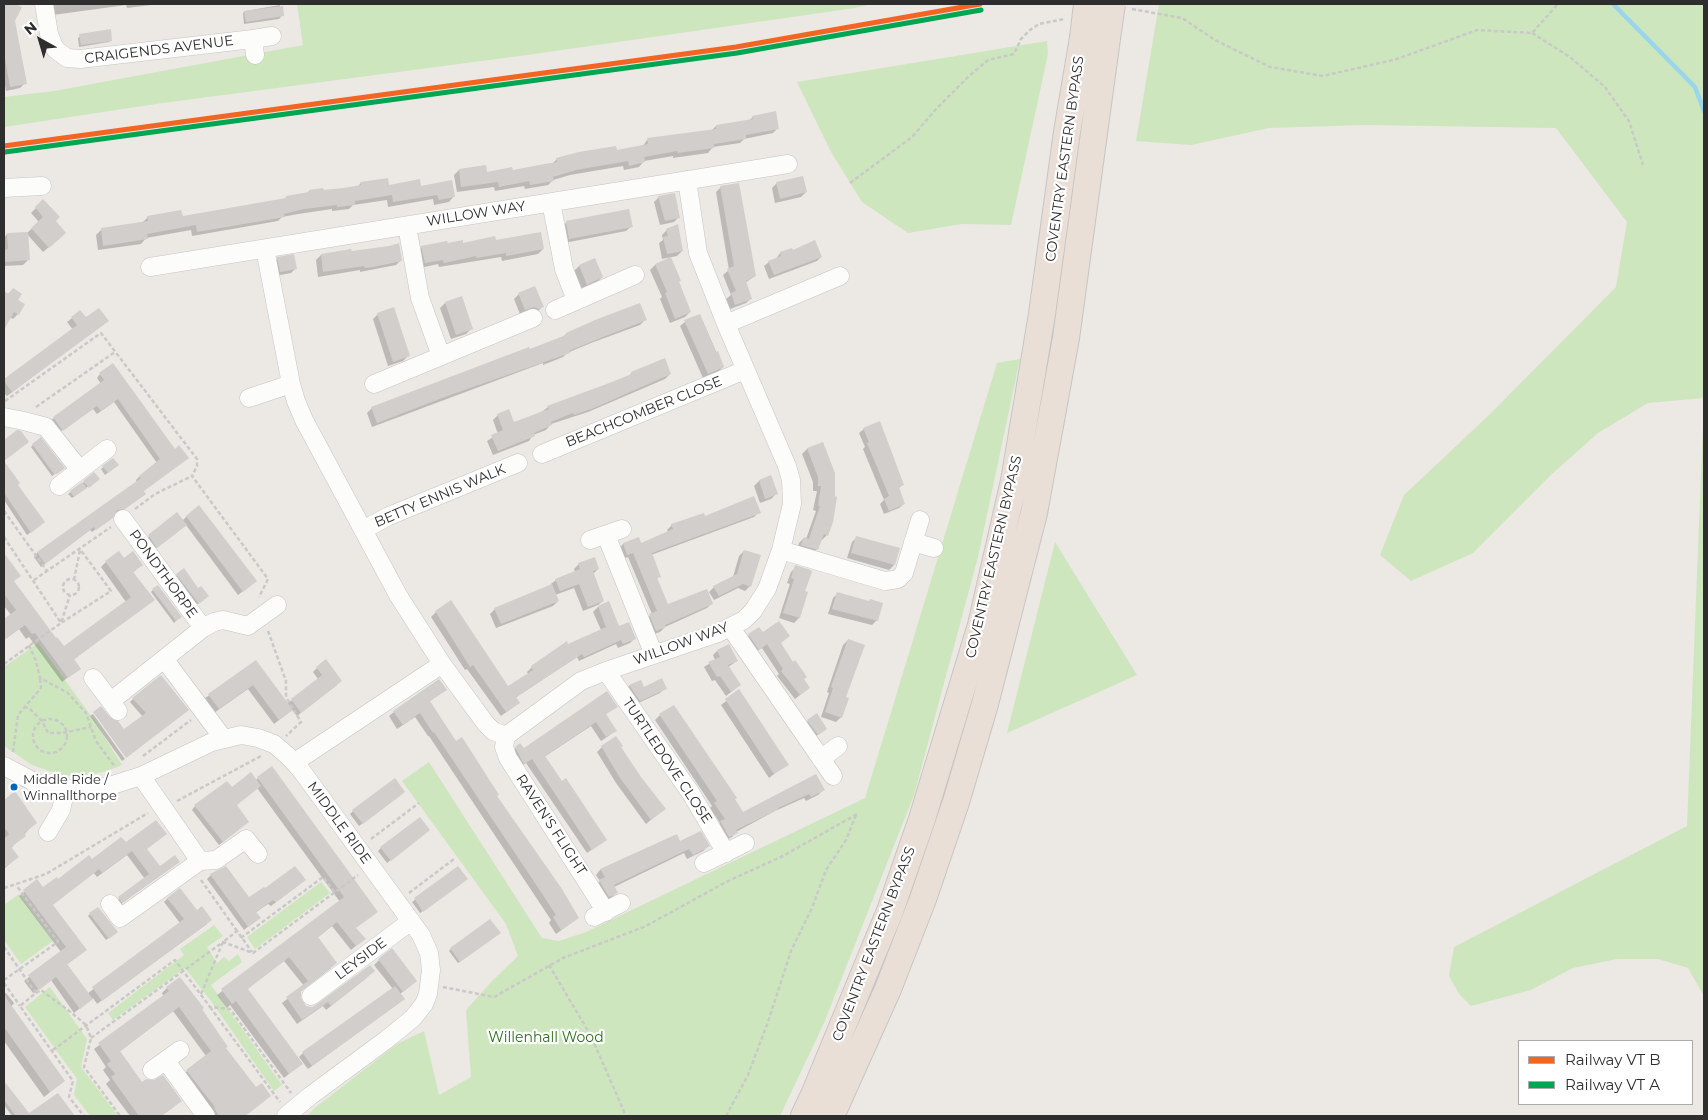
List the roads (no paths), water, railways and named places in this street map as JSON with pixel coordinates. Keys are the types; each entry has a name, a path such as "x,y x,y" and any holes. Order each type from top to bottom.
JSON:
{"highway":[{"name":"COVENTRY EASTERN BYPASS","path":"831,1116 888,989 923,899 956,802 990,685 1034,513 1066,338 1095,38 1087,4"},
{"name":"COVENTRY EASTERN BYPASS","path":"804,1116 890,911 922,819 981,625 1015,471 1042,314 1067,132 1095,38 1118,7"}],"street":[{"name":"CRAIGENDS AVENUE","path":"44,4 49,34 55,49 67,58 254,47 272,36"},
{"name":"WILLOW WAY","path":"150,267 788,164"},
{"name":"WILLOW WAY","path":"506,736 572,687 591,676 731,628 744,620 759,603 767,589 781,550 792,504 791,480 787,466 745,370 698,253 687,180"},
{"path":"4,188 42,186"},
{"path":"551,202 564,269 576,300"},
{"path":"407,226 420,298 441,356"},
{"path":"265,249 291,384 304,420 398,595 442,664 486,724 493,731 506,736"},
{"path":"555,310 635,275"},
{"path":"726,324 840,276"},
{"path":"374,384 533,318"},
{"name":"BEACHCOMBER CLOSE","path":"542,454 745,370"},
{"path":"249,398 291,384"},
{"path":"11,418 46,427 80,470"},
{"path":"59,486 107,450"},
{"name":"BETTY ENNIS WALK","path":"363,530 389,516 518,463"},
{"name":"PONDTHORPE","path":"123,519 203,628"},
{"path":"781,550 889,581 898,579 904,573 920,520"},
{"path":"606,535 654,655"},
{"path":"913,542 934,548"},
{"name":"PONDTHORPE","path":"93,678 114,706 203,628 223,620 248,626 277,604"},
{"path":"731,628 833,776"},
{"path":"165,660 223,738"},
{"path":"294,762 442,664"},
{"name":"TURTLEDOVE CLOSE","path":"606,671 690,792 726,853"},
{"name":"MIDDLE RIDE","path":"6,769 38,784 74,790 106,787 120,782 140,767 223,738 240,735 258,738 274,744 294,762 411,921 430,953 432,970 424,1004 407,1024 291,1111"},
{"name":"RAVEN'S FLIGHT","path":"506,736 504,747 508,758 607,911"},
{"path":"821,760 838,746"},
{"path":"140,767 196,864"},
{"path":"48,832 61,810 66,788"},
{"path":"110,904 120,918 196,864 216,860 246,839 258,854"},
{"path":"704,864 745,844"},
{"name":"LEYSIDE","path":"311,996 411,921"},
{"path":"166,1060 206,1116"}],"waterway":[{"path":"1613,4 1695,87 1704,111"}],"place":[{"name":"Middle Ride / Winnallthorpe","path":"14,787"}],"park label":[{"name":"Willenhall Wood","path":"546,1038"}]}
